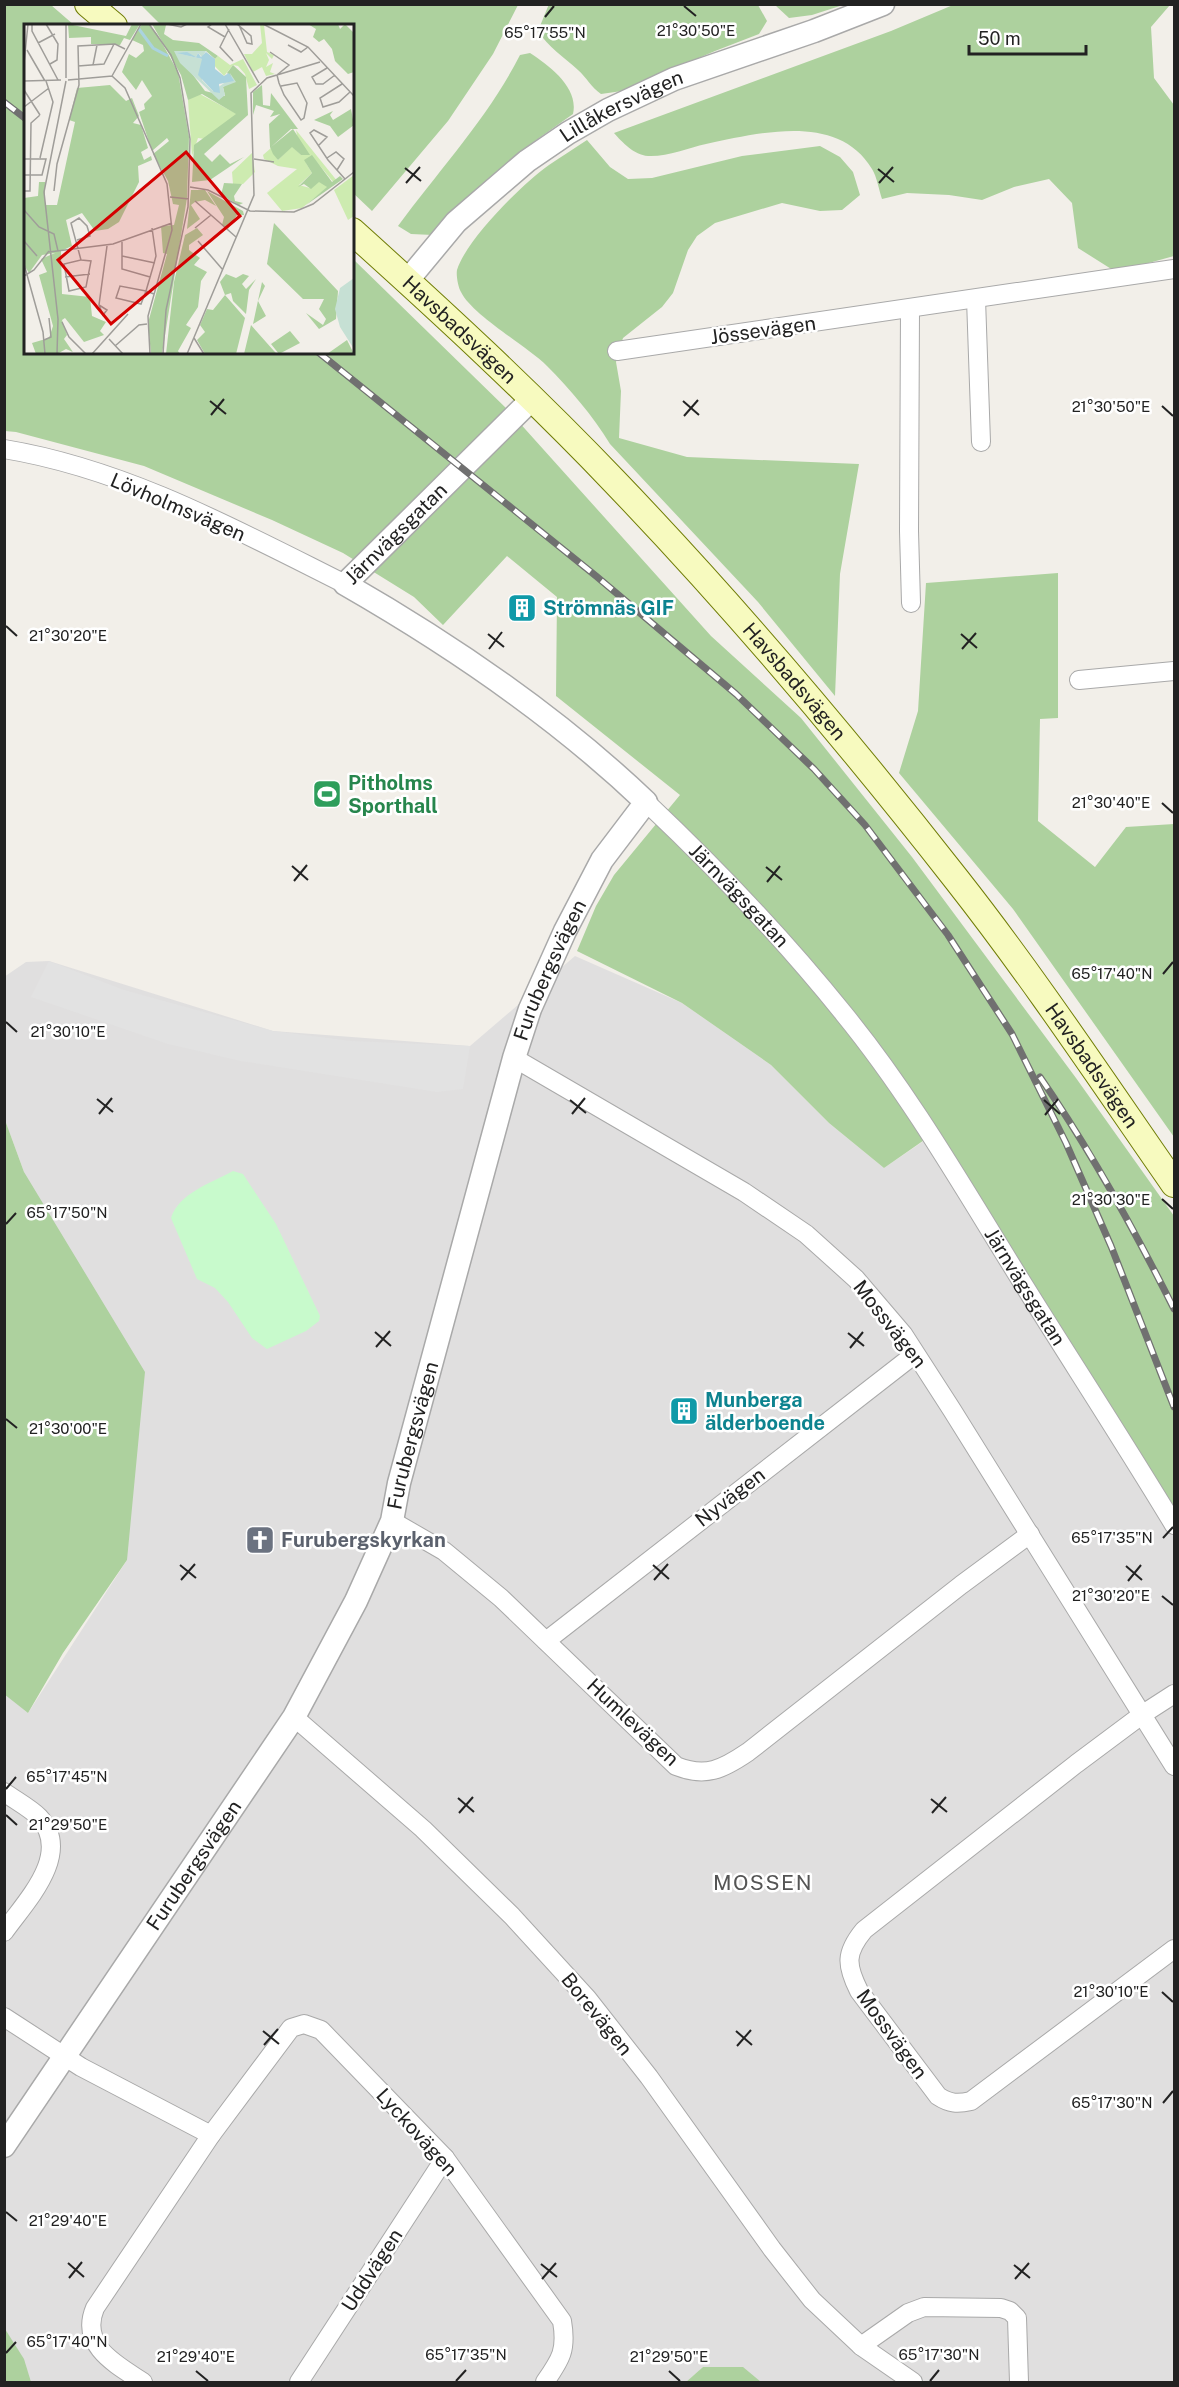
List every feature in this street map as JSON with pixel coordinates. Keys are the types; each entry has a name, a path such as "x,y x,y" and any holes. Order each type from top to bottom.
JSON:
{"main road":[{"path":"88,4 112,24"},
{"name":"Havsbadsvägen","path":"354,233 532,399 614,480 719,595 852,749 958,881 1060,1020 1174,1184"}],"street":[{"name":"Lillåkersvägen","path":"407,281 456,222 527,161 578,127 674,79 814,31 883,4"},
{"name":"Jössevägen","path":"617,351 1174,269"},
{"path":"976,299 981,442"},
{"path":"910,309 909,531 912,603"},
{"name":"Järnvägsgatan","path":"532,399 345,584 449,648 513,692 601,759 716,868 791,949 880,1062 959,1180 1174,1525"},
{"name":"Lövholmsvägen","path":"4,449 59,460 164,498 213,519 345,584"},
{"path":"1079,680 1174,671"},
{"name":"Furubergsvägen","path":"4,2146 294,1717 339,1637 392,1521 399,1483 514,1058 530,1009 602,860 646,802"},
{"name":"Mossvägen","path":"514,1058 744,1192 806,1234 856,1279 903,1334 1174,1766"},
{"name":"Nyvägen","path":"546,1641 915,1354"},
{"name":"Humlevägen","path":"392,1521 444,1551 501,1598 676,1766 692,1772 710,1771 727,1766 748,1752 961,1585 1030,1534"},
{"name":"Mossvägen","path":"1174,1694 1143,1714 864,1930 855,1941 850,1955 849,1972 859,1990 939,2096 947,2102 958,2104 971,2101 1174,1949"},
{"name":"Borevägen","path":"294,1717 423,1829 512,1916 587,1998 649,2077 772,2249 812,2300 861,2346 913,2382"},
{"path":"4,1792 39,1817 49,1833 53,1848 48,1867 4,1932"},
{"path":"4,2017 64,2057 211,2135"},
{"name":"Lyckovägen","path":"143,2382 106,2358 94,2343 92,2316 211,2135 291,2028 304,2025 321,2030 445,2158 562,2321 565,2338 561,2359 545,2382"},
{"name":"Uddvägen","path":"299,2382 445,2158"},
{"path":"861,2346 908,2313 924,2307 1001,2308 1010,2311 1017,2318 1019,2382"}],"shaded area":[{"path":"575,956 682,1003 771,1065 829,1123 884,1168 931,1136 1174,1529 1174,2382 760,2382 703,2367 686,2382 29,2382 5,2331 5,1694 28,1713 127,1560 24,1172 5,1120 4,977 26,962 49,961 273,1031 470,1046"},
{"path":"49,961 124,990 273,1031 351,1041 470,1046 463,1089 437,1092 241,1061 168,1044 31,997"}],"green space":[{"path":"549,4 758,5 767,21 759,34 622,91 601,94 551,47 538,31"},
{"path":"4,5 51,5 73,24 24,24 24,354 354,354 354,260 508,410 711,636 801,718 912,857 1076,1078 1174,1216 1174,1529 930,1136 884,1168 829,1123 771,1065 682,1003 577,951 596,906 614,875 680,795 556,696 557,597 507,556 443,625 414,597 343,553 272,520 144,466 5,431"},
{"path":"141,5 518,5 493,54 448,121 372,211 354,194 354,24 160,24"},
{"path":"775,5 843,5 812,15 789,18"},
{"path":"953,5 1170,5 1151,27 1154,78 1174,105 1174,256 1116,272 1078,248 1072,203 1049,179 1014,187 982,200 949,195 907,193 882,199 874,172 857,151 839,140 819,133 796,131 750,135 670,154 648,156 633,151 614,133 891,31"},
{"path":"530,53 554,71 567,87 574,104 573,114 518,153 455,220 433,235 411,234 398,226 478,122 520,55"},
{"path":"587,140 610,167 628,179 652,178 742,156 820,146 840,157 853,172 860,195 842,210 820,211 782,203 715,223 697,236 688,250 673,293 662,307 623,338 616,362 621,391 619,438 687,457 859,464 840,574 835,696 758,602 610,444 589,413 564,384 538,358 476,310 460,290 457,270 462,258 483,228 538,173"},
{"path":"1058,573 1058,718 1040,719 1038,821 1095,867 1126,827 1174,824 1174,1137 1013,909 899,773 918,711 926,583"},
{"path":"5,1120 24,1172 145,1372 127,1560 63,1653 28,1713 4,1694"},
{"path":"233,1171 243,1174 276,1224 320,1316 319,1321 306,1331 267,1349 252,1338 228,1302 215,1288 197,1279 171,1218 175,1209 188,1195"},
{"path":"5,2329 24,2359 31,2382 5,2382"},
{"path":"703,2367 743,2367 761,2382 686,2382"}],"railway":[{"path":"4,102 24,117"},
{"path":"320,354 596,576 736,694 814,769 865,825 948,935 1012,1034 1066,1143 1111,1246 1174,1407"},
{"path":"1040,1077 1077,1133 1111,1191 1174,1309"}],"place":[{"name":"Strömnäs GIF","path":"522,608"},
{"name":"Pitholms Sporthall","path":"327,794"},
{"name":"Munberga älderboende","path":"684,1411"},
{"name":"Furubergskyrkan","path":"260,1540"}],"district":[{"name":"MOSSEN","path":"763,1882"}]}
